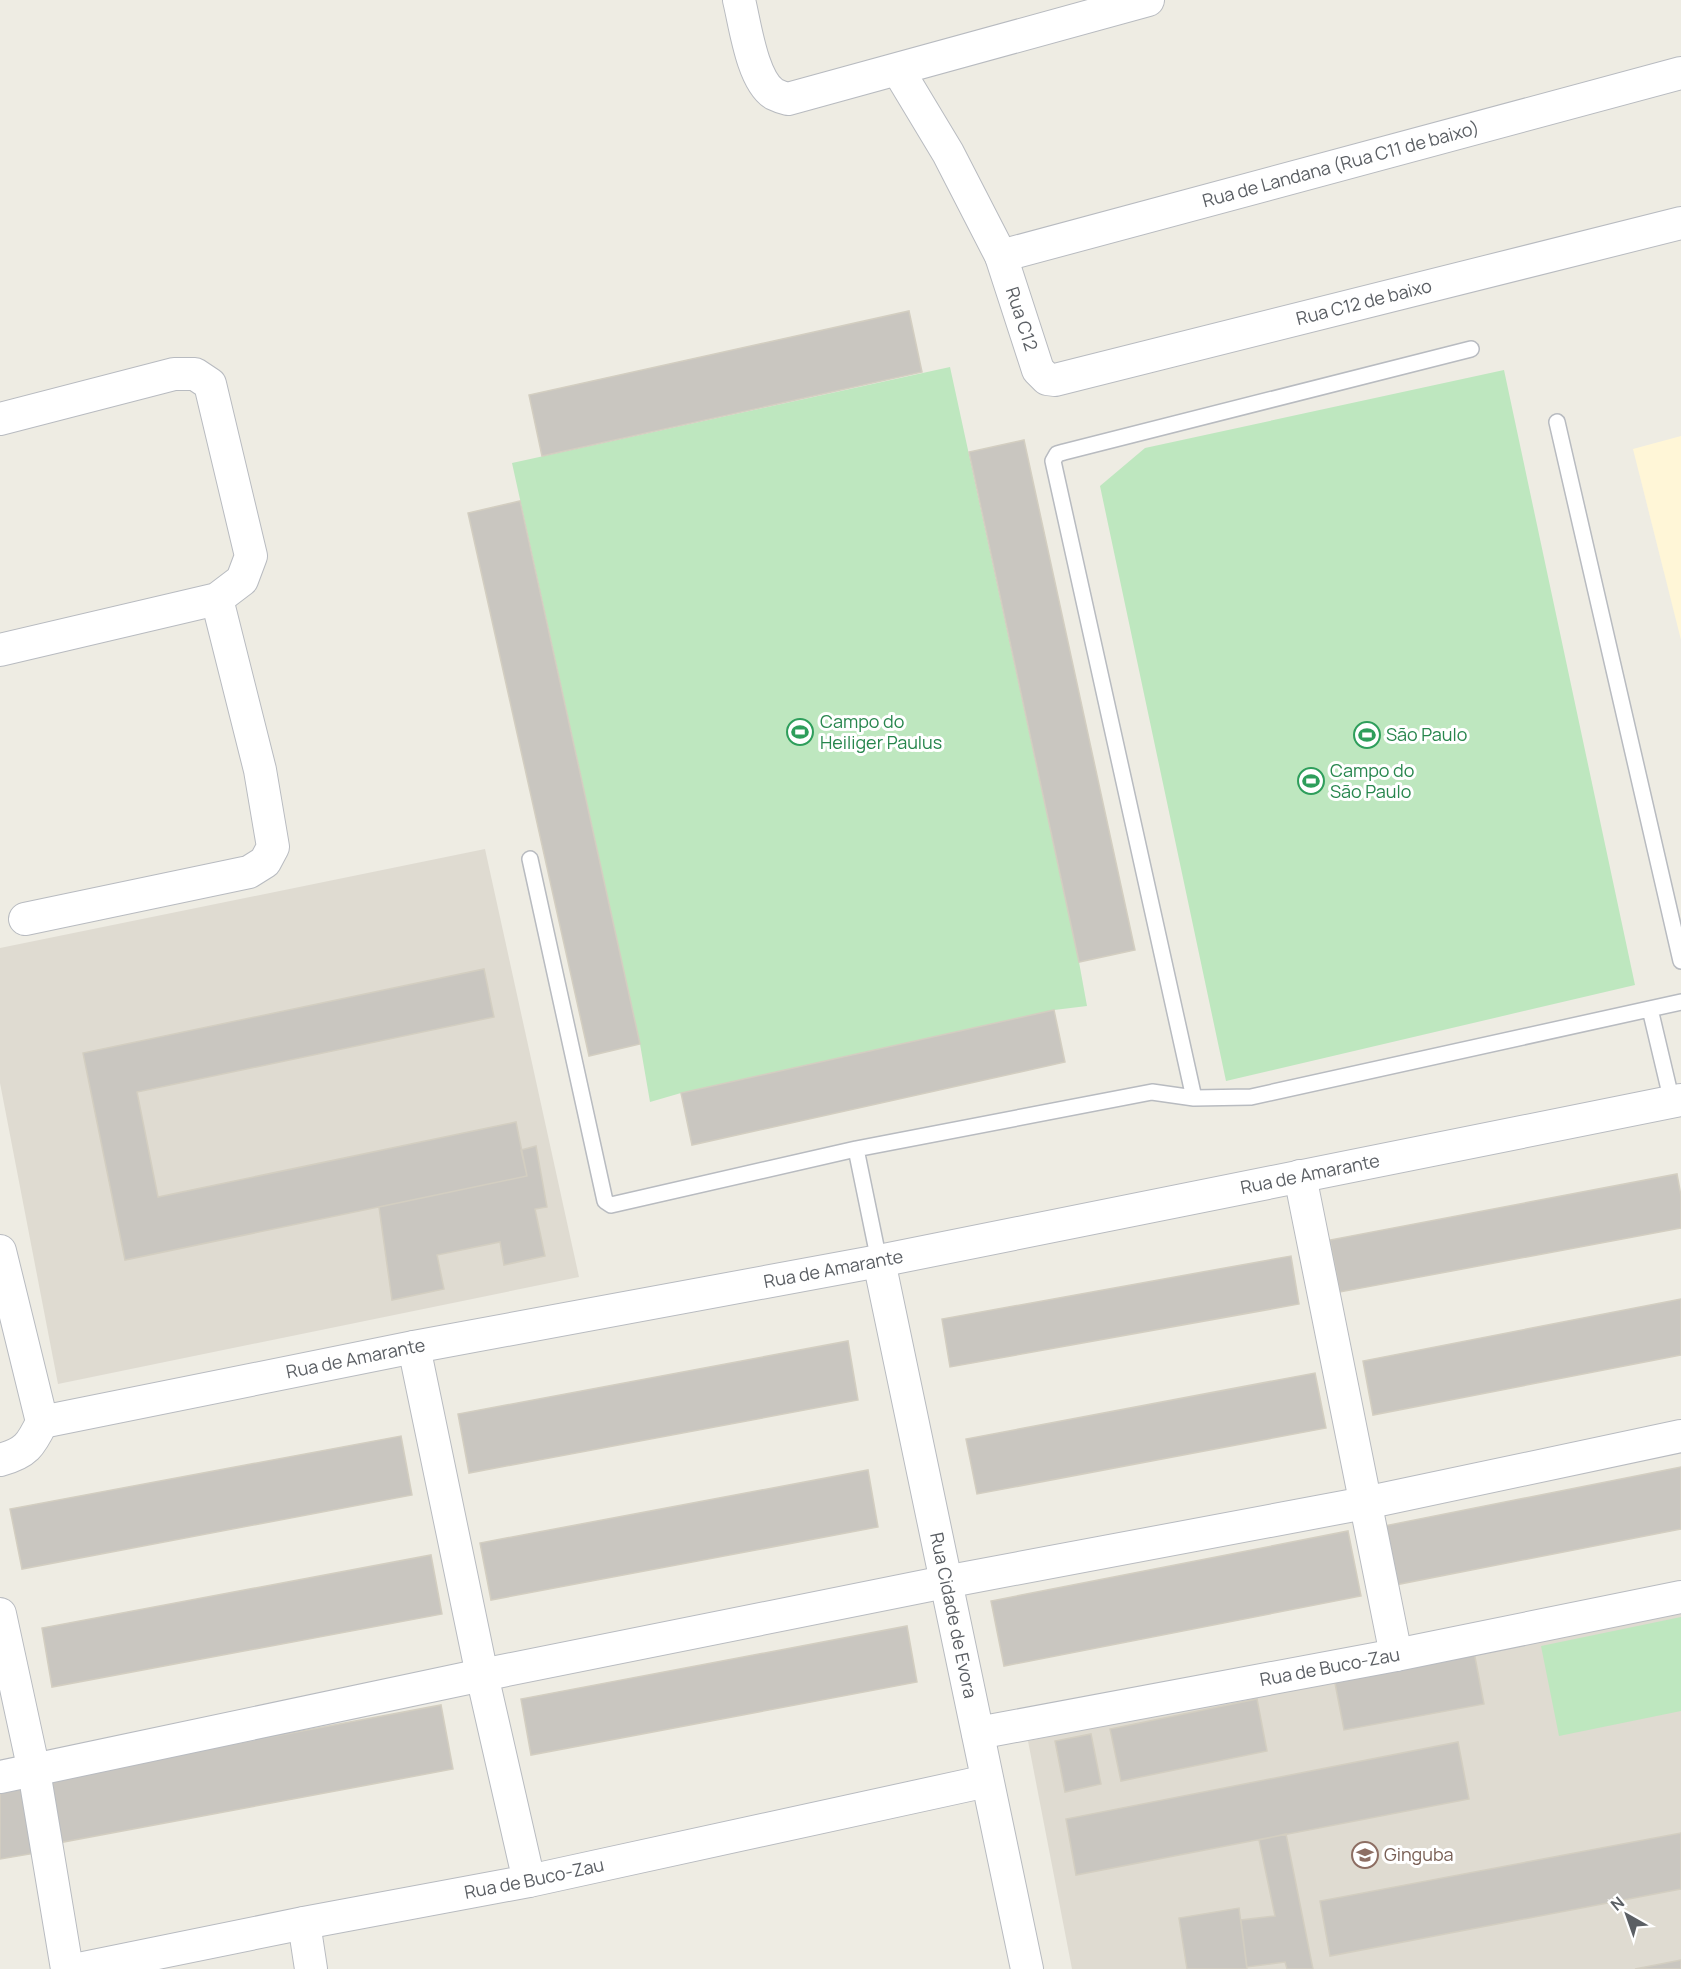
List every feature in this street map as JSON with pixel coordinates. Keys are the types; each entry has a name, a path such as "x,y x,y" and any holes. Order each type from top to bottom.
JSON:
{"street":[{"path":"739,0 760,78 773,94 788,99 1148,0"},
{"name":"Rua C12","path":"898,70 948,153 1001,256 1038,370 1047,379"},
{"name":"Rua de Landana (Rua C11 de baixo)","path":"1001,256 1681,73"},
{"name":"Rua C12 de baixo","path":"1047,379 1055,380 1681,223"},
{"path":"0,419 174,374 195,374 210,384 251,556 242,580 217,599 0,650"},
{"path":"26,919 249,872 265,862 273,847 260,770 217,599"},
{"name":"Rua de Amarante","path":"42,1422 414,1347 879,1262 1676,1101"},
{"path":"1300,1176 1396,1655"},
{"path":"0,1251 42,1422 30,1446 15,1456 0,1460"},
{"name":"Rua Cidade de Evora","path":"879,1262 1027,1969"},
{"path":"414,1347 482,1675 529,1881"},
{"path":"0,1777 482,1675 945,1582 1365,1503 1681,1436"},
{"name":"Rua de Buco-Zau","path":"978,1733 1396,1655 1681,1597"},
{"path":"0,1614 34,1771 67,1969"},
{"name":"Rua de Buco-Zau","path":"79,1969 304,1923 529,1881 987,1781"},
{"path":"304,1923 312,1969"}],"lane":[{"path":"1194,1098 1053,461 1057,454 1064,452 1471,349"},
{"path":"1557,422 1681,961"},
{"path":"530,859 607,1203 611,1205 856,1149 1152,1092 1194,1098 1251,1097 1681,1002"},
{"path":"1650,1009 1676,1101"},
{"path":"856,1149 879,1262"}],"shaded area":[{"path":"1681,436 1681,640 1633,449"},
{"path":"485,849 579,1277 58,1384 0,1083 0,948"},
{"name":"Ginguba","path":"1681,1610 1681,1969 1072,1969 1028,1741"}],"green space":[{"name":"Campo do Heiliger Paulus","path":"950,367 1087,1006 1054,1010 681,1093 650,1102 640,1044 512,463"},
{"name":"São Paulo","path":"1504,370 1635,985 1226,1081 1100,486 1145,448"},
{"path":"1681,1617 1681,1711 1559,1736 1541,1646"}],"building":[{"path":"909,311 922,372 542,456 529,395"},
{"path":"1024,440 1135,950 1079,962 969,452"},
{"path":"520,501 640,1044 589,1056 468,513"},
{"path":"484,969 494,1017 137,1092 158,1197 516,1122 527,1176 125,1260 83,1053"},
{"path":"1054,1010 1065,1062 692,1145 681,1093"},
{"path":"536,1146 547,1207 535,1209 545,1256 504,1265 500,1242 437,1255 444,1289 392,1300 379,1207 527,1176 521,1150"},
{"path":"1677,1174 1681,1196 1681,1228 1340,1292 1330,1240"},
{"path":"1291,1256 1299,1304 950,1367 942,1319"},
{"path":"1681,1299 1681,1355 1373,1415 1363,1361"},
{"path":"848,1341 858,1400 469,1473 458,1414"},
{"path":"1315,1373 1326,1428 977,1494 966,1439"},
{"path":"401,1436 412,1495 22,1569 10,1509"},
{"path":"1681,1467 1681,1529 1395,1585 1384,1526"},
{"path":"868,1470 878,1527 491,1600 480,1543"},
{"path":"1348,1531 1361,1596 1004,1666 991,1601"},
{"path":"431,1555 442,1614 52,1687 42,1628"},
{"path":"907,1626 917,1682 531,1755 521,1699"},
{"path":"1474,1652 1484,1704 1344,1730 1334,1678"},
{"path":"1257,1699 1267,1751 1121,1781 1110,1729"},
{"path":"441,1705 453,1769 58,1843 46,1779"},
{"path":"1091,1734 1101,1784 1065,1792 1055,1741"},
{"path":"1458,1742 1469,1799 1076,1875 1066,1819"},
{"path":"23,1787 36,1853 0,1859 0,1792"},
{"path":"1681,1833 1681,1889 1330,1956 1320,1901"},
{"path":"1286,1834 1313,1969 1287,1969 1285,1962 1247,1967 1241,1920 1275,1916 1259,1840"},
{"path":"1239,1908 1247,1969 1187,1969 1179,1918"},
{"path":"1681,1960 1681,1969 1635,1969"}],"place":[{"name":"Campo do Heiliger Paulus","path":"800,732"},
{"name":"São Paulo","path":"1367,735"},
{"name":"Campo do São Paulo","path":"1311,781"},
{"name":"Ginguba","path":"1365,1855"}]}
